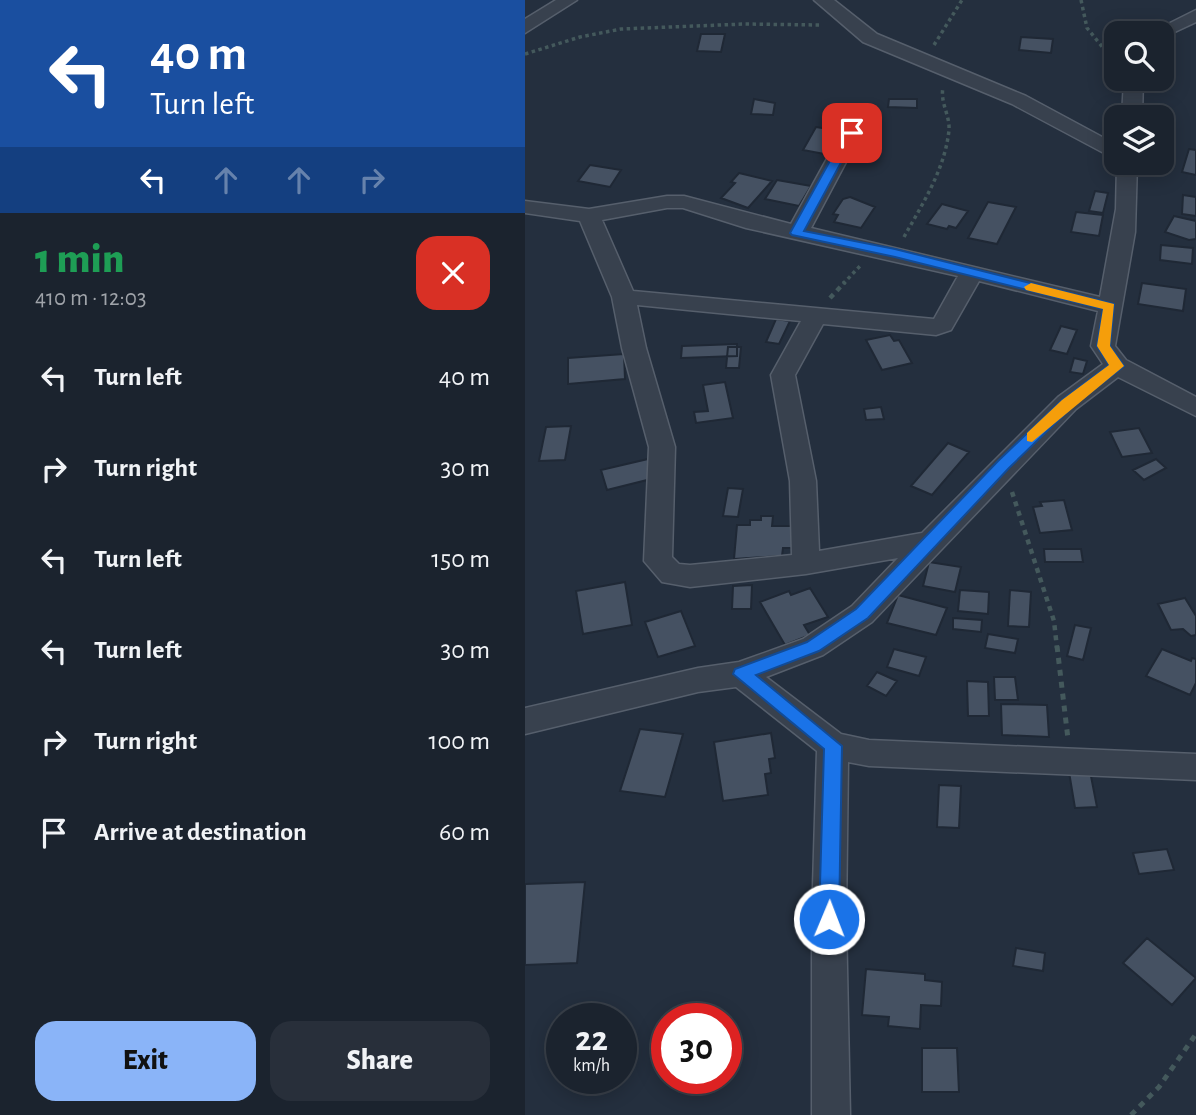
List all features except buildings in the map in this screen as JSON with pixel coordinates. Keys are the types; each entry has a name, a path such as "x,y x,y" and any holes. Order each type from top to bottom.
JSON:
{"street":[{"path":"525,27 568,0"},
{"path":"823,0 852,26 880,43 1019,100 1104,147"},
{"path":"1174,26 1196,15"},
{"path":"797,233 862,115"},
{"path":"1126,175 1123,242 1103,346 1117,366 1196,408"},
{"path":"525,207 589,216 676,201 797,233 887,251 1110,307"},
{"path":"589,216 624,297 634,348 662,447 658,561 672,574 689,576 806,564 930,542"},
{"path":"624,297 936,327 943,324 972,272"},
{"path":"806,564 803,481 783,375 815,317"},
{"path":"525,721 698,680 741,674 813,647 862,614 1004,465 1067,404 1117,366"},
{"path":"741,674 833,746 869,753 1196,767"},
{"path":"831,1115 829,919 833,746"}],"path":[{"path":"923,60 962,0"},
{"path":"1081,0 1086,32 1104,51"},
{"path":"525,54 580,37 621,29 745,24 852,26"},
{"path":"815,317 845,279 887,251 943,164 950,126 940,97 947,70"},
{"path":"1004,465 1053,621 1070,760"},
{"path":"1131,1115 1159,1087 1196,1034"}],"slow traffic":[{"path":"1031,287 1110,307 1103,346 1117,366 1067,404 1032,437"}],"route":[{"path":"829,919 833,746 741,674 813,647 862,614 1004,465 1067,404 1117,366 1103,346 1110,307 895,253 797,233 852,133"}]}
